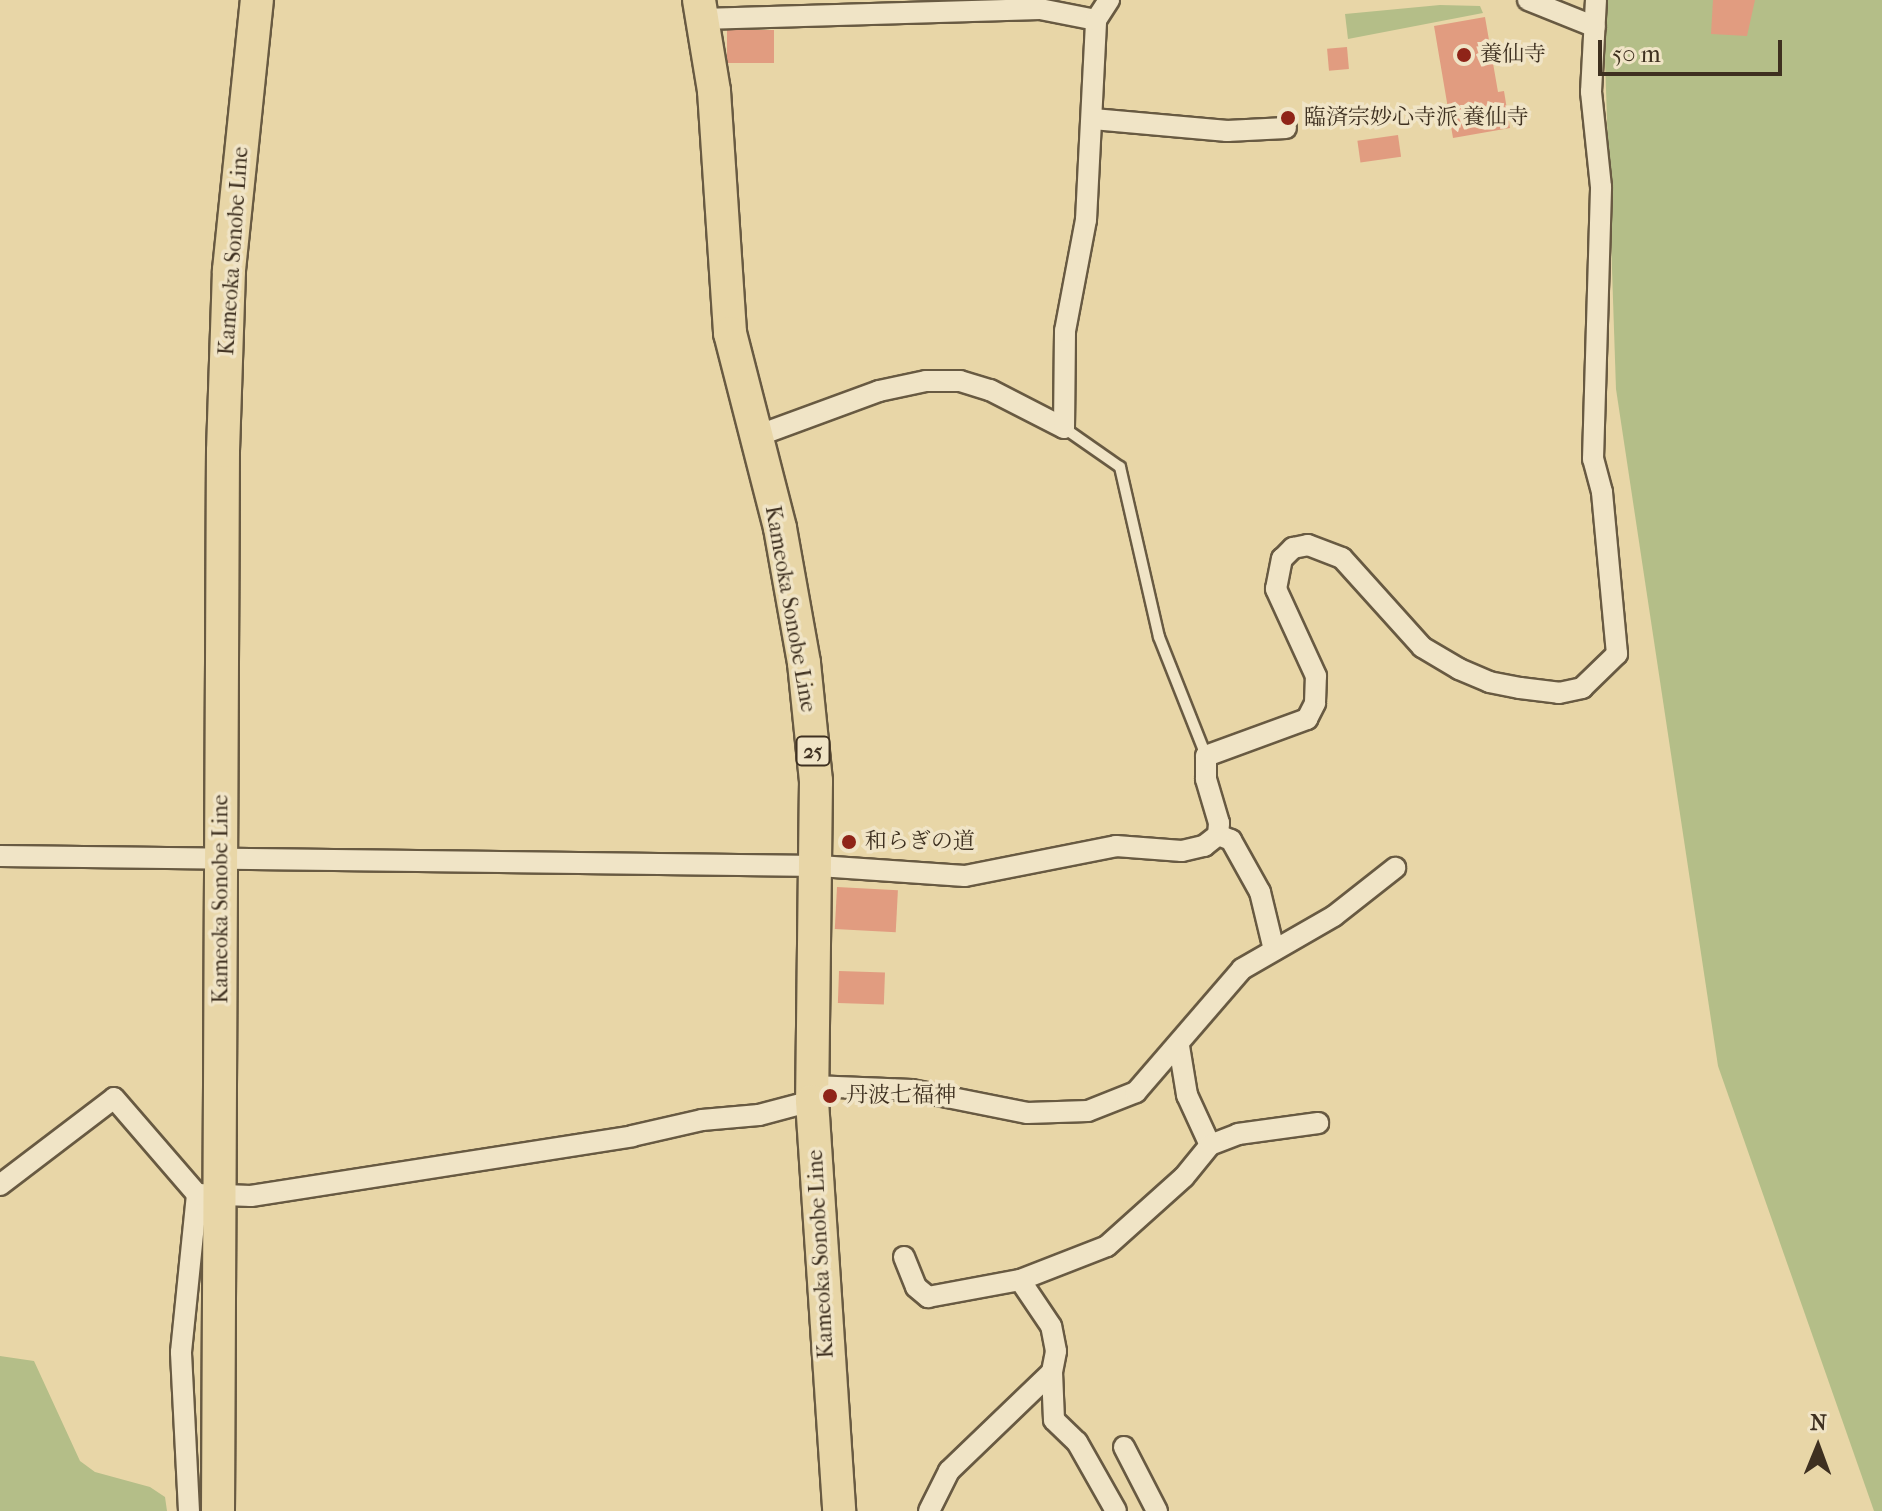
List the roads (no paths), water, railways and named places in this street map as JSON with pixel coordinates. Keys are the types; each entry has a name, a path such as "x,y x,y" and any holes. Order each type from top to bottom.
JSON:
{"main road":[{"name":"Kameoka Sonobe Line","path":"218,1511 209,1194 221,858 229,270 257,0"},
{"name":"Kameoka Sonobe Line","path":"701,10 714,91 730,333 754,437 780,528 804,663 816,781 819,866 812,1094 839,1511"}],"street":[{"path":"754,437 879,391 926,381 960,381 990,390 1064,428 1065,331 1086,220 1096,20 1109,0"},
{"path":"1528,0 1595,27"},
{"path":"1218,835 1206,756 1307,719 1315,703 1316,676 1276,589 1282,559 1293,548 1327,549 1342,558 1422,647 1489,682 1570,690 1603,673 1617,654 1602,492 1593,459 1601,187 1591,92 1596,0"},
{"path":"701,10 1039,4 1096,20"},
{"path":"1093,119 1227,131 1286,128"},
{"path":"0,856 819,866 965,876 1116,846 1182,851 1204,846 1218,835"},
{"path":"1218,835 1231,840 1260,892 1274,950"},
{"path":"0,1185 114,1098 209,1194 251,1196 632,1136 702,1120 759,1115 812,1094 912,1090 1027,1113 1088,1111 1136,1092 1179,1046 1242,969 1334,916 1395,868"},
{"path":"1179,1046 1187,1095 1210,1145"},
{"path":"904,1257 916,1287 928,1297 1020,1280 1107,1246 1184,1177 1210,1145 1238,1134 1318,1123"},
{"path":"189,1511 181,1352 209,1194"},
{"path":"1020,1280 1051,1326 1056,1351 1052,1372 1054,1420 1077,1442 1116,1511"},
{"path":"929,1511 949,1471 1052,1372"},
{"path":"1124,1447 1157,1511"}],"lane":[{"path":"1064,428 1120,467 1159,637 1206,756"}],"place":[{"name":"養仙寺","path":"1464,55"},
{"name":"臨済宗妙心寺派 養仙寺","path":"1288,118"},
{"name":"和らぎの道","path":"849,842"},
{"name":"丹波七福神","path":"830,1096"}]}
